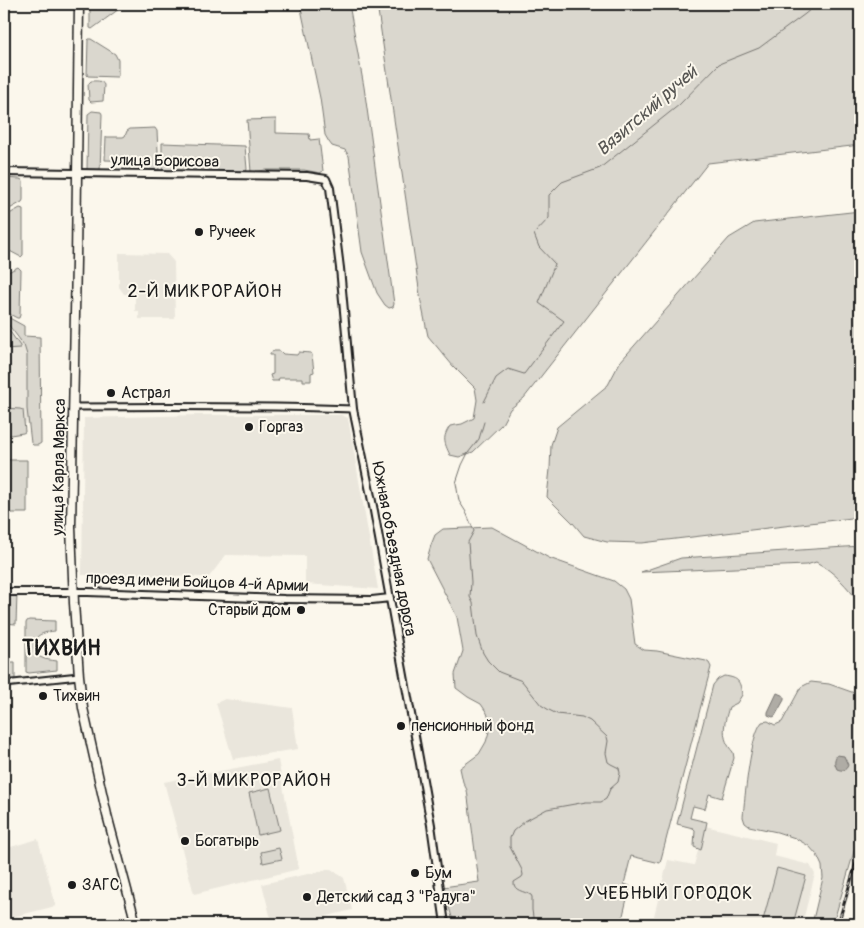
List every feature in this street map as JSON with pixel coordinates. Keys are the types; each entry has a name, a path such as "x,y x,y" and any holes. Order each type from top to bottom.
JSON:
{"main road":[{"name":"улица Карла Маркса","path":"79,4 71,527 73,592 83,708 101,788 136,924"}],"street":[{"name":"улица Борисова","path":"4,172 307,176 326,179"},
{"name":"Южная объездная дорога","path":"326,179 330,188 340,259 353,409 390,598 431,825 446,924"},
{"path":"74,407 255,406 353,409"},
{"name":"проезд имени Бойцов 4-й Армии","path":"4,592 73,592 263,599 372,600 390,598"},
{"path":"4,684 79,676"}],"shaded area":[{"path":"90,4 124,4 92,29 90,28"},
{"path":"300,4 349,4 364,87 393,307 389,308 385,305 377,293 362,252 349,156 345,150 332,146 325,135 320,98"},
{"path":"377,4 860,4 860,145 708,163 524,398 510,409 502,424 473,452 459,457 450,455 445,440 447,430 450,426 462,424 474,418 477,400 475,388 453,366 428,336 421,302"},
{"path":"89,39 115,54 118,60 117,77 87,75"},
{"path":"91,81 103,83 103,101 91,102 89,100 88,84"},
{"path":"92,111 101,112 102,114 100,171 87,170 88,114"},
{"path":"276,119 276,133 309,134 310,140 319,139 323,171 320,173 304,170 251,172 247,120"},
{"path":"155,128 157,131 158,171 139,171 139,161 105,160 106,137 123,137 130,129"},
{"path":"162,143 245,146 247,169 246,172 164,172 162,168"},
{"path":"4,178 22,180 23,200 4,212"},
{"path":"20,208 23,209 23,255 21,257 4,248 4,217"},
{"path":"860,211 860,517 642,543 607,542 584,536 547,497 551,445 557,427 608,385 620,362 729,238 754,223"},
{"path":"119,253 167,254 174,262 175,319 139,319 139,311 135,311 135,294 124,294 119,287"},
{"path":"18,267 21,270 20,315 17,318 4,311 4,274"},
{"path":"4,315 24,326 24,336 40,337 41,443 38,445 31,443 27,409 27,355 24,345 4,319"},
{"path":"4,323 20,346 20,348 4,349"},
{"path":"4,339 39,339 38,424 4,423"},
{"path":"274,351 297,355 299,352 311,353 314,372 311,373 311,381 303,381 303,378 279,378 278,381 272,381 270,375 273,374 273,355 270,355 270,353"},
{"path":"4,408 23,410 25,432 4,436"},
{"path":"198,415 341,415 348,418 378,589 305,584 305,556 226,555 209,577 82,575 84,418"},
{"path":"4,460 27,460 27,513 4,513"},
{"path":"492,527 549,558 614,581 624,589 629,599 635,644 644,650 706,661 711,667 660,863 631,856 624,884 630,886 621,924 454,924 443,887 479,882 467,790 460,768 479,754 486,742 491,725 487,713 481,704 456,688 455,674 463,651 457,617 427,559 435,535 443,529"},
{"path":"860,546 860,603 835,575 816,562 806,565 641,572 681,558"},
{"path":"4,594 17,594 16,624 4,623"},
{"path":"29,620 55,621 55,631 38,636 34,642 34,649 40,657 57,661 57,670 26,672 26,623"},
{"path":"4,663 15,663 15,679 4,679"},
{"path":"724,676 738,681 742,695 737,703 729,707 724,731 726,741 733,752 734,758 722,798 709,794 705,809 693,806 690,818 707,822 701,850 694,847 695,830 677,824 713,685"},
{"path":"811,682 829,684 860,695 860,831 833,924 812,924 823,878 822,866 817,855 809,846 795,838 749,826 745,823 743,817 751,753 758,729 762,722 768,721 775,725 782,722 801,687"},
{"path":"777,693 784,696 784,700 773,717 768,715 768,712"},
{"path":"225,699 292,708 298,749 233,759 216,703"},
{"path":"837,755 844,756 848,765 845,769 837,769 835,758"},
{"path":"278,760 299,869 194,894 164,782"},
{"path":"270,788 280,830 258,835 249,793"},
{"path":"705,826 776,843 774,856 810,865 815,874 802,924 652,924 668,860 694,865"},
{"path":"38,839 56,906 4,919 4,849"},
{"path":"279,848 282,859 263,863 261,852"},
{"path":"777,868 806,876 793,924 762,924"},
{"name":"Детский сад 3 \"Радуга\"","path":"331,869 344,878 352,910 295,924 272,923 262,884"}],"waterway":[{"name":"Вязитский ручей","path":"484,402 496,378 508,369 524,374 564,321 539,303 555,264 539,247 534,234 549,218 549,195 562,182 600,168 679,105 719,64 759,48 817,4"},
{"name":"Вязитский ручей","path":"484,422 479,439 468,453 456,483 459,501 474,531 468,542 471,582 470,597 473,603 477,636 483,653 499,672 522,681 541,705 557,714 582,717 590,721 607,737 606,753 608,762 619,768 620,773 618,782 610,789 606,799 601,802 586,802 547,809 525,821 513,831 510,838 510,847 523,875 514,882 514,885 517,889 531,895 534,924"}],"railway":[{"path":"838,924 860,850"}],"place":[{"name":"Ручеек","path":"199,232"},
{"name":"Астрал","path":"111,393"},
{"name":"Горгаз","path":"249,427"},
{"name":"Старый дом","path":"301,610"},
{"name":"Тихвин","path":"43,696"},
{"name":"пенсионный фонд","path":"401,726"},
{"name":"Богатырь","path":"185,841"},
{"name":"Бум","path":"415,873"},
{"name":"ЗАГС","path":"72,885"},
{"name":"Детский сад 3 \"Радуга\"","path":"307,897"}],"district":[{"name":"2-Й МИКРОРАЙОН","path":"205,291"},
{"name":"ТИХВИН","path":"62,648"},
{"name":"3-Й МИКРОРАЙОН","path":"254,780"},
{"name":"УЧЕБНЫЙ ГОРОДОК","path":"669,893"}]}
